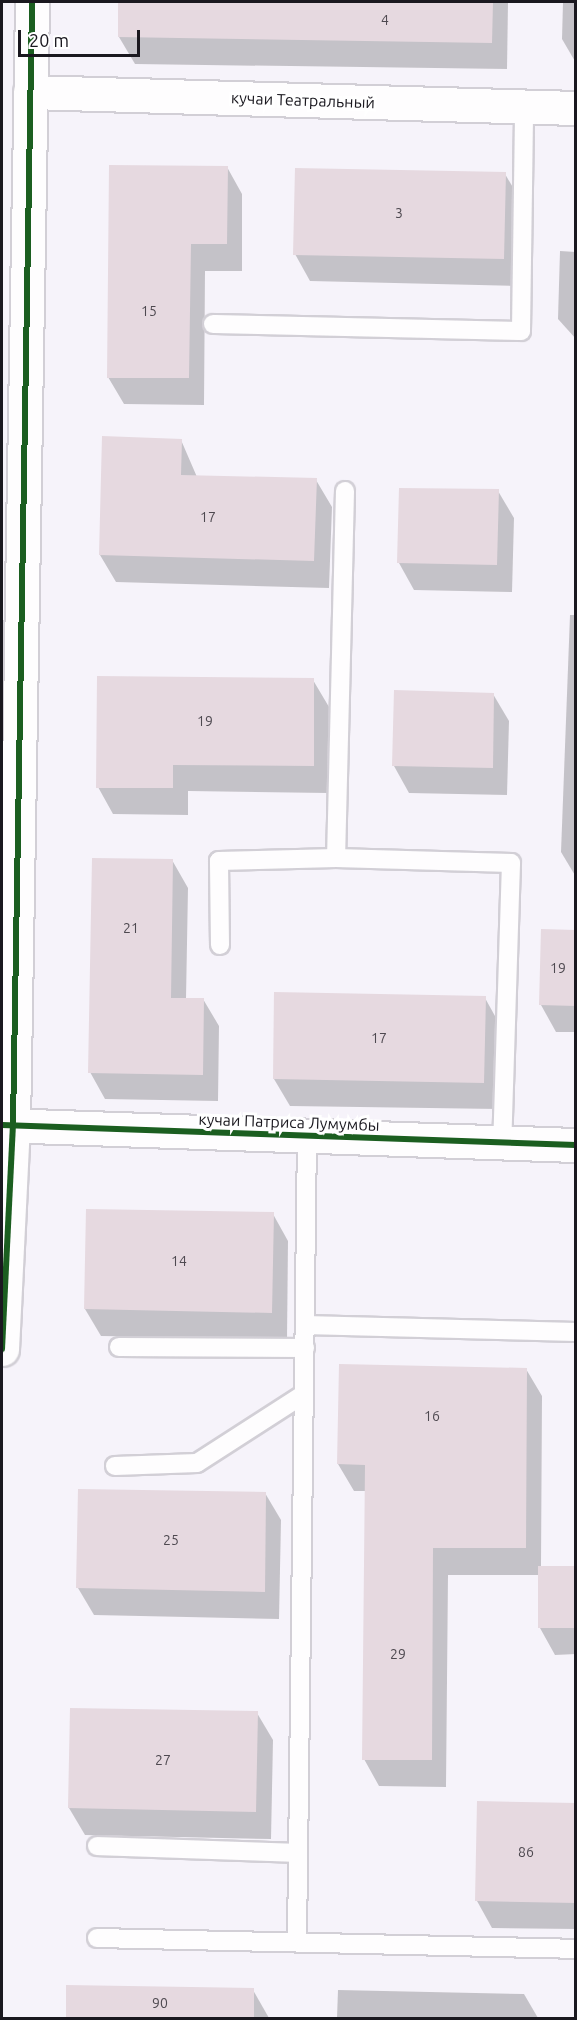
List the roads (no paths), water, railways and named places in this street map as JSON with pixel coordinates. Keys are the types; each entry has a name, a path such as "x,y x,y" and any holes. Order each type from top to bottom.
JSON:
{"street":[{"path":"2,1331 32,2"},
{"name":"кучаи Театральный","path":"30,92 576,108"},
{"name":"кучаи Патриса Лумумбы","path":"7,1125 576,1145"}],"lane":[{"path":"213,324 520,331 524,107"},
{"path":"336,858 345,491"},
{"path":"220,945 219,861 336,858 511,862 502,1142"},
{"path":"297,1941 307,1136"},
{"path":"305,1325 576,1332"},
{"path":"119,1347 305,1348"},
{"path":"115,1466 197,1463 304,1394"},
{"path":"98,1846 298,1853"},
{"path":"97,1938 576,1949"}]}
